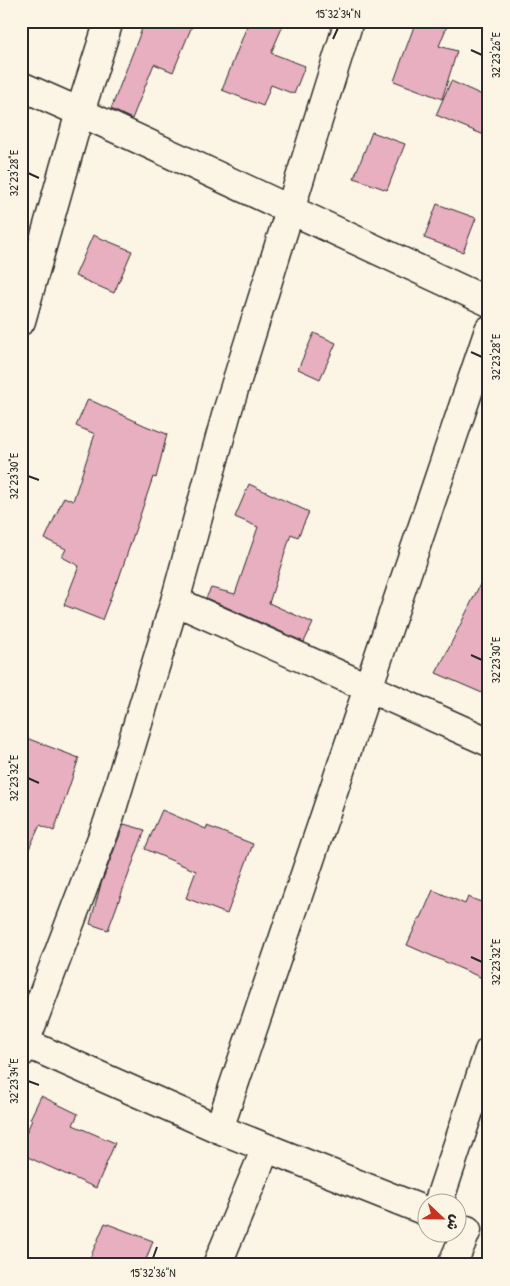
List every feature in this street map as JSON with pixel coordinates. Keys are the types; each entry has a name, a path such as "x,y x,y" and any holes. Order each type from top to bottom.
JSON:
{"street":[{"path":"21,320 80,112 109,21"},
{"path":"349,21 227,412 174,601 108,822 23,1046 219,1129 418,1208"},
{"path":"21,86 489,302"},
{"path":"219,1129 489,330"},
{"path":"174,601 489,742"},
{"path":"441,1194 489,1051"},
{"path":"217,1265 266,1148"},
{"path":"452,1265 471,1231"}],"building":[{"path":"145,21 194,21 173,72 154,64 132,119 111,109"},
{"path":"249,21 285,21 271,53 305,66 294,94 271,85 263,106 222,90"},
{"path":"416,21 449,21 439,46 457,51 442,99 394,81"},
{"path":"451,81 489,98 489,137 436,115"},
{"path":"372,132 405,144 387,190 354,178"},
{"path":"437,204 476,218 463,252 424,238"},
{"path":"93,235 132,251 114,293 75,276"},
{"path":"314,333 336,343 320,379 298,369"},
{"path":"88,399 167,434 156,478 153,477 118,581 102,620 64,605 79,566 62,557 66,549 45,539 64,497 73,501 95,434 76,426"},
{"path":"249,484 309,512 298,537 291,534 269,603 313,623 304,642 206,598 211,588 235,594 258,527 235,517"},
{"path":"489,566 489,696 436,673"},
{"path":"21,736 79,758 54,831 40,825 21,866"},
{"path":"162,810 206,829 207,826 253,844 227,914 186,898 196,871 145,849"},
{"path":"124,824 145,830 108,930 90,924 101,884"},
{"path":"433,890 465,904 468,897 489,905 489,981 407,945"},
{"path":"41,1096 78,1114 73,1125 115,1143 96,1188 21,1154 21,1144"},
{"path":"105,1223 153,1241 144,1265 87,1265"}]}
